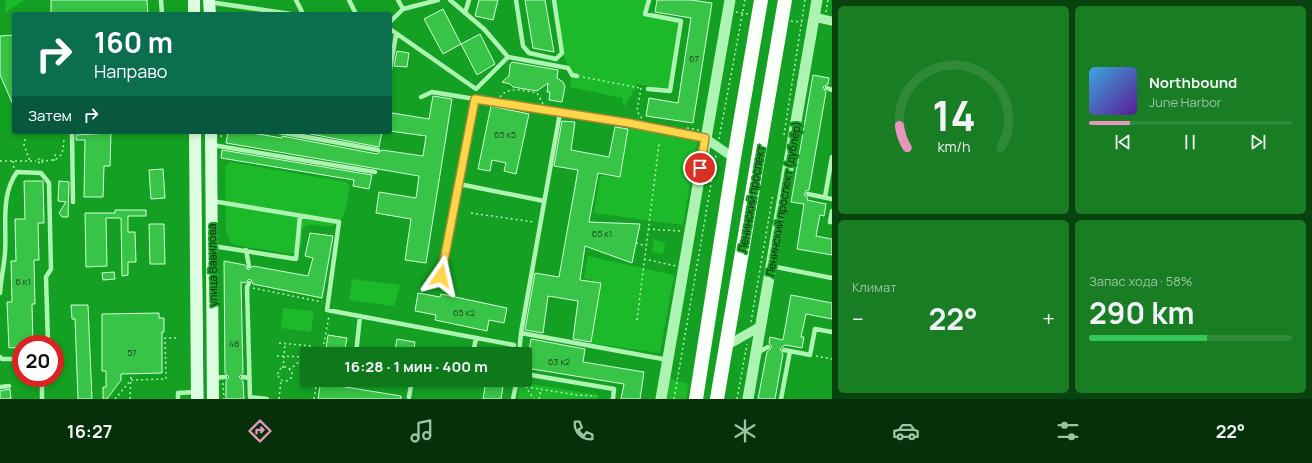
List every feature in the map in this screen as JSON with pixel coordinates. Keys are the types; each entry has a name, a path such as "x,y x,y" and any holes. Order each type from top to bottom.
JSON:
{"main road":[{"path":"194,0 194,12"},
{"name":"Ленинский проспект","path":"696,399 734,158 761,0"},
{"name":"Ленинский проспект","path":"717,399 785,0"},
{"path":"210,1 210,12"},
{"name":"улица Вавилова","path":"195,134 197,396"},
{"name":"улица Вавилова","path":"211,134 213,399"}],"street":[{"path":"662,399 705,138 730,0"},
{"name":"Ленинский проспект (дублёр)","path":"748,399 772,266 783,191 806,84 814,17 823,1"},
{"path":"814,17 832,21"},
{"path":"705,138 734,158"},
{"path":"726,346 761,326"}],"lane":[{"path":"161,0 162,12"},
{"path":"296,0 302,12"},
{"path":"349,0 355,12"},
{"path":"398,0 403,9"},
{"path":"410,7 411,0"},
{"path":"392,20 403,9 438,0"},
{"path":"450,0 484,29 508,57 568,68 572,76 577,76"},
{"path":"465,13 469,0"},
{"path":"516,0 522,46 529,53 556,59 562,53 554,0"},
{"path":"648,89 670,91 681,21 646,14 649,0"},
{"path":"210,1 279,12"},
{"path":"392,31 476,89 508,57"},
{"path":"392,58 396,35"},
{"path":"421,97 432,92 629,123 705,138"},
{"path":"441,276 475,99"},
{"path":"520,347 560,113"},
{"path":"72,134 73,202"},
{"path":"290,134 378,150"},
{"path":"211,145 375,172"},
{"path":"825,197 832,158"},
{"path":"0,293 4,254 5,199 11,180 17,172 41,174 49,183 51,268 46,277 48,335"},
{"path":"459,184 544,201"},
{"path":"808,194 832,199"},
{"path":"211,201 340,222 327,310 514,345"},
{"path":"832,211 830,222 832,222"},
{"path":"212,246 296,258 300,216"},
{"path":"246,250 249,266"},
{"path":"772,266 832,278"},
{"path":"248,285 250,397 268,399"},
{"path":"357,347 360,316"},
{"path":"784,350 810,355 815,329 832,332"},
{"path":"521,333 669,360"},
{"path":"474,347 476,338"},
{"path":"756,353 768,347"},
{"path":"781,399 790,351"},
{"path":"0,357 2,359 12,359"},
{"path":"532,375 614,389 613,399"},
{"path":"213,378 226,377"},
{"path":"243,377 249,378"},
{"path":"0,387 9,386"},
{"path":"42,387 42,399"},
{"path":"409,397 411,387"},
{"path":"513,399 515,387"},
{"path":"178,399 178,393 197,396"}],"path":[{"path":"674,399 745,0"},
{"path":"783,137 805,0"},
{"path":"823,1 832,2"},
{"path":"577,76 648,89"},
{"path":"641,88 637,111 639,116 646,122"},
{"path":"497,102 506,91 513,89 537,93 541,98 544,110"},
{"path":"37,161 40,164 43,161 54,160 64,152 64,138"},
{"path":"25,139 24,145 30,161"},
{"path":"637,320 659,144"},
{"path":"54,160 56,152"},
{"path":"0,161 37,161 40,158 43,161"},
{"path":"737,399 749,333 783,191"},
{"path":"471,213 540,223"},
{"path":"648,229 684,231"},
{"path":"636,243 646,246"},
{"path":"644,259 678,267"},
{"path":"248,285 327,303"},
{"path":"323,347 330,310"},
{"path":"115,399 131,380 166,379 165,338 178,338"},
{"path":"279,343 311,346"},
{"path":"279,399 281,380 278,372 283,368 285,343"},
{"path":"810,355 832,359"},
{"path":"277,356 305,357 290,370 290,378 287,380 281,380"},
{"path":"283,368 290,370"},
{"path":"130,399 131,374"},
{"path":"314,399 316,387"},
{"path":"526,387 534,399"},
{"path":"530,387 577,396 596,396"},
{"path":"539,399 541,389"}],"green space":[{"path":"6,0 24,0 5,13"},
{"path":"554,0 652,0 646,14 681,21 670,91 638,84 624,107 622,98 570,87 572,75 562,53"},
{"path":"628,129 637,129 697,141 683,225 594,213 600,176 620,177"},
{"path":"230,162 346,182 350,186 344,215 336,224 330,226 312,224 306,226 303,229 302,245 300,249 289,254 236,245 230,242 226,232 225,166"},
{"path":"654,240 665,242 663,254 652,252"},
{"path":"588,256 674,275 660,353 591,343 601,283 584,278"},
{"path":"352,279 400,285 394,306 349,300"},
{"path":"283,308 314,311 311,332 281,328"},
{"path":"670,378 688,384 686,399 667,399"},
{"path":"532,384 599,395 598,399 518,399 519,387 532,387"}],"building":[{"path":"51,0 147,0 148,12 51,12"},
{"path":"479,0 498,0 493,20 475,16"},
{"path":"525,0 545,0 554,52 533,48"},
{"path":"657,0 691,0 712,3 693,123 646,116 649,98 678,103 691,18 655,12"},
{"path":"443,9 461,44 443,54 424,19"},
{"path":"480,34 495,64 477,75 461,44"},
{"path":"12,35 12,102 0,75 0,36"},
{"path":"397,51 409,53 407,67 394,66"},
{"path":"512,62 558,70 557,78 563,82 565,86 562,102 549,100 550,92 547,92 548,83 537,91 513,87 510,84 502,82 509,76 510,65"},
{"path":"813,75 829,78 828,84 823,87 826,92 809,190 806,191 804,195 808,198 807,200 826,204 824,216 820,215 816,236 832,239 832,255 797,249 804,204 791,202"},
{"path":"433,96 452,99 426,263 405,260 411,219 376,213 379,192 416,198 419,176 226,143 228,134 258,134 282,138 282,136 377,154 382,150 423,156 426,136 392,131 392,113 429,119"},
{"path":"491,106 529,114 516,174 504,171 506,163 492,160 490,171 478,169"},
{"path":"562,121 575,122 571,150 609,157 615,127 628,129 620,177 598,173 589,222 640,224 632,263 585,246 580,280 601,283 591,342 573,339 578,301 548,296 543,333 525,330 535,273 559,277 578,170 554,166"},
{"path":"111,134 110,166 104,166 103,197 84,197 85,140 76,140 76,135"},
{"path":"311,134 382,134 379,147"},
{"path":"222,150 372,175 369,189 353,186 354,180 221,158"},
{"path":"163,169 165,198 151,199 149,170"},
{"path":"24,181 43,181 44,223 38,223 39,260 34,260 35,304 32,304 33,335 12,335 12,348 9,348 7,302 12,302 11,261 16,261 15,219 25,219"},
{"path":"59,181 69,182 68,217 62,217 59,213 66,202 58,201"},
{"path":"115,210 146,210 146,216 128,216 128,232 135,232 136,262 128,262 128,275 122,276 121,218 106,218 107,266 86,267 85,213 115,213"},
{"path":"149,224 164,224 165,264 150,264"},
{"path":"310,233 333,236 322,298 253,284 249,279 245,283 241,282 243,373 239,377 243,381 244,399 226,399 226,381 229,377 225,373 224,261 245,265 248,270 253,266 308,276 313,258 305,256"},
{"path":"114,272 115,279 103,280 102,273"},
{"path":"418,293 440,297 441,294 507,308 504,323 489,320 487,331 435,320 436,315 415,311"},
{"path":"791,295 832,303 832,319 806,314 801,337 804,337 802,348 785,345 780,349 783,354 775,399 758,399 767,352 772,347 769,343 770,337 783,340"},
{"path":"71,305 88,305 92,399 78,399 75,319 72,319"},
{"path":"159,313 159,318 164,318 164,332 162,332 162,373 121,374 121,380 107,399 103,399 103,387 106,387 106,371 102,371 102,314"},
{"path":"328,335 347,338 345,347 326,347"},
{"path":"397,339 415,342 414,347 395,347"},
{"path":"531,339 585,349 583,362 644,372 640,399 621,399 624,384 532,369 532,347 530,347"},
{"path":"320,387 345,387 401,396 401,399 318,399"},
{"path":"485,387 503,387 501,399 483,399"},
{"path":"10,389 11,399 0,399 0,391"}],"tram line":[{"path":"199,0 199,12"},
{"path":"200,134 203,399"}],"route":[{"path":"441,276 475,99 629,123 705,138 700,168"}]}
